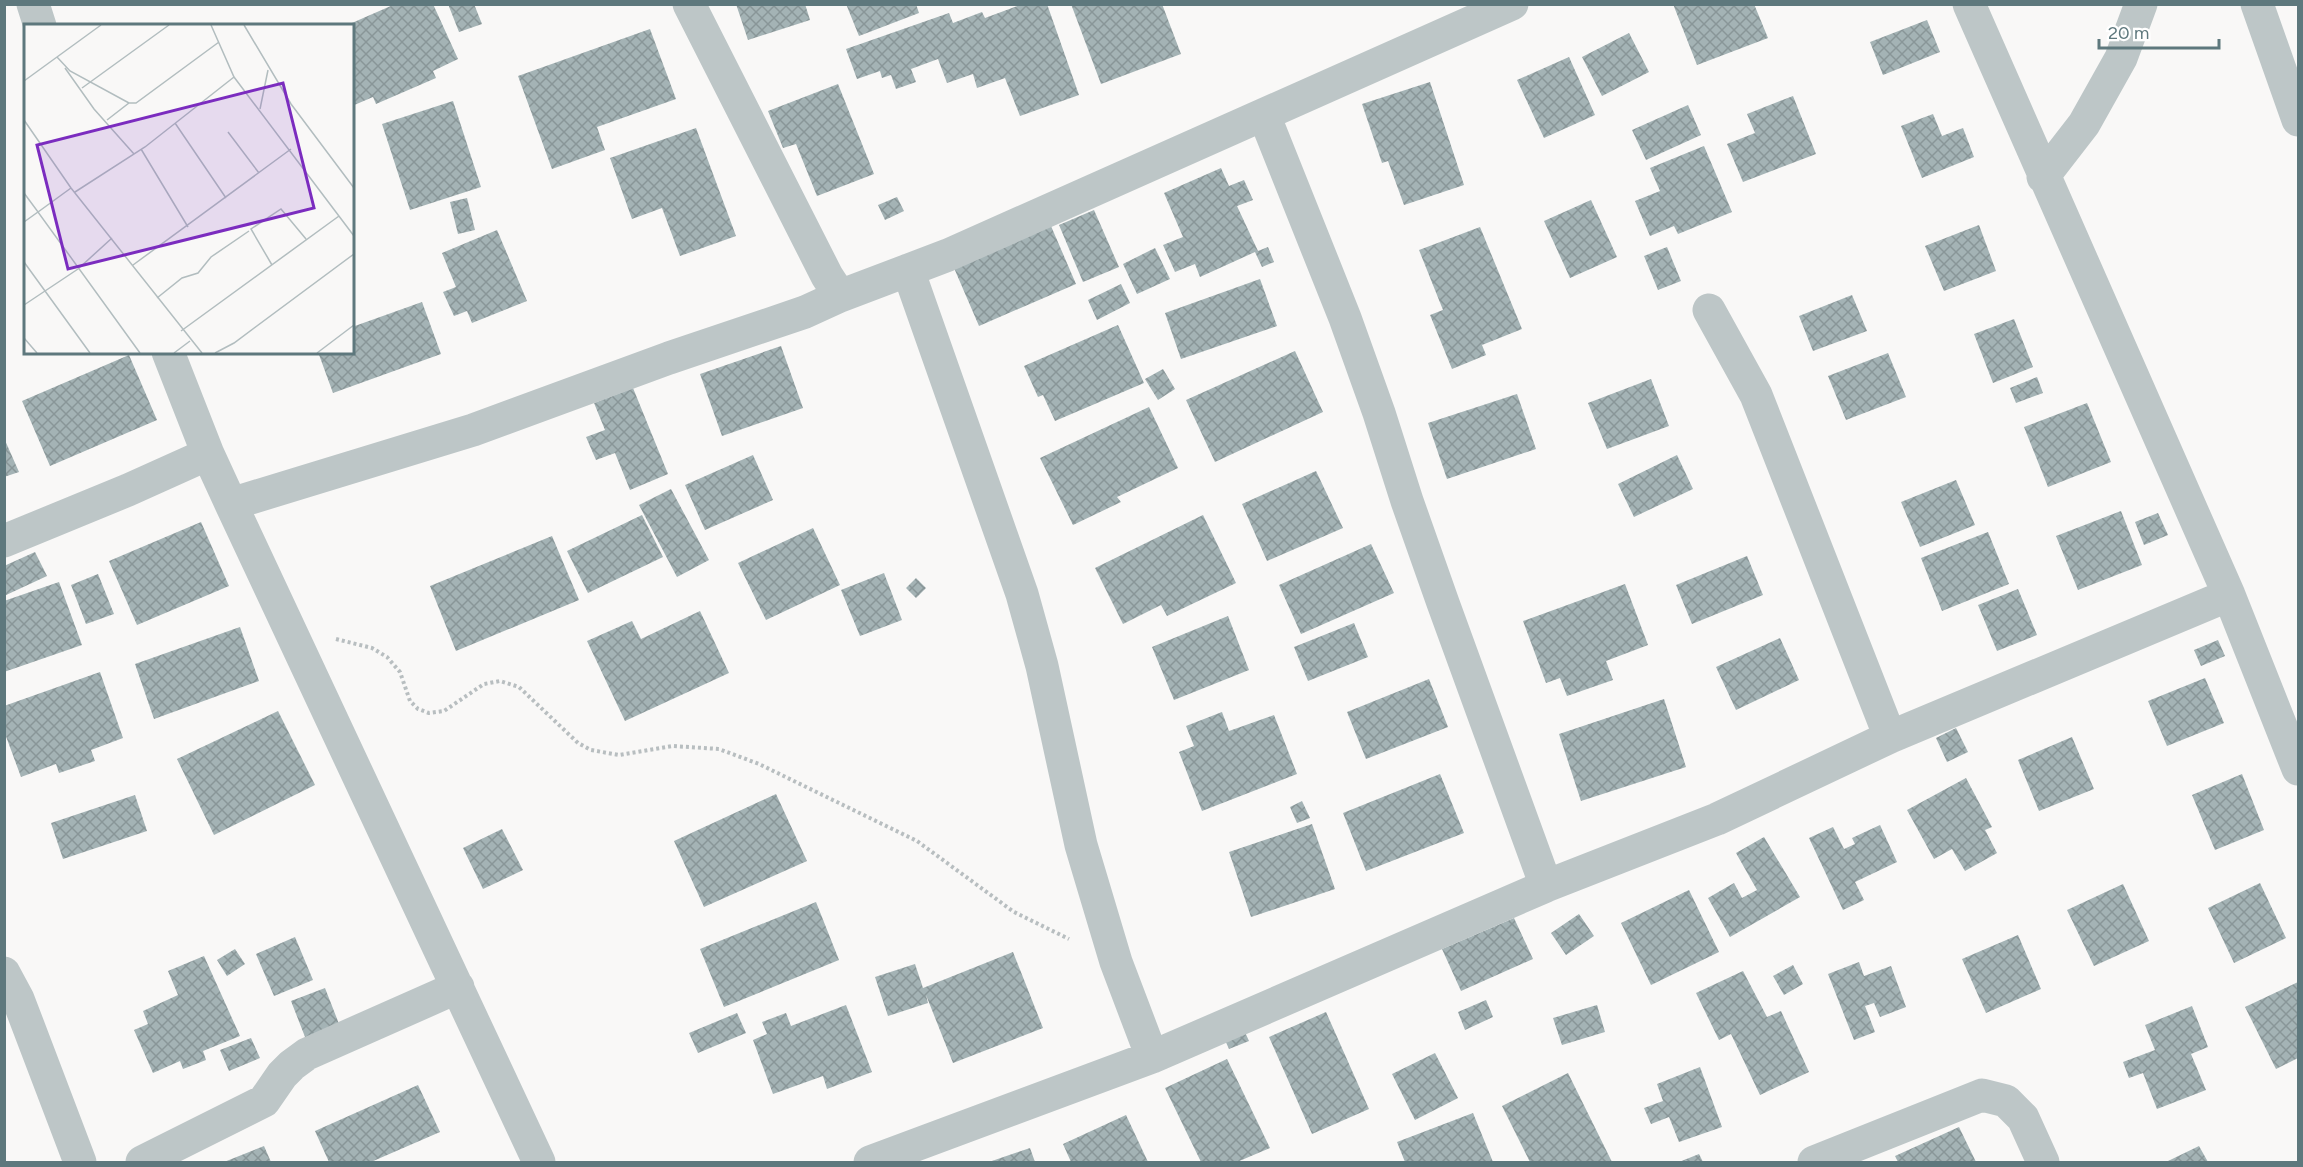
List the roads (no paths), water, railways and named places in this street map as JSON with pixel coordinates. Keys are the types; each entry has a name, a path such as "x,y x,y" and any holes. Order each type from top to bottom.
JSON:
{"street":[{"path":"33,4 39,24"},
{"path":"689,4 827,276 840,296"},
{"path":"231,504 473,430 669,357 805,312 840,296 948,255 1512,4"},
{"path":"1969,4 2043,177 2229,595 2298,770"},
{"path":"2043,177 2084,124 2095,105 2121,58 2141,4"},
{"path":"2257,4 2298,120"},
{"path":"1263,115 1379,412 1407,501 1546,886"},
{"path":"908,270 1022,594 1042,666 1081,844 1116,962 1152,1057"},
{"path":"1708,310 1756,395 1890,736"},
{"path":"169,354 208,454 539,1162"},
{"path":"4,540 128,490 208,454"},
{"path":"870,1162 1152,1057 1546,886 1717,819 1890,736 2229,595"},
{"path":"4,972 18,999 80,1162"},
{"path":"142,1162 264,1101 282,1075 307,1054 458,987"},
{"path":"1815,1162 1982,1095 2006,1101 2024,1118 2043,1162"}]}
